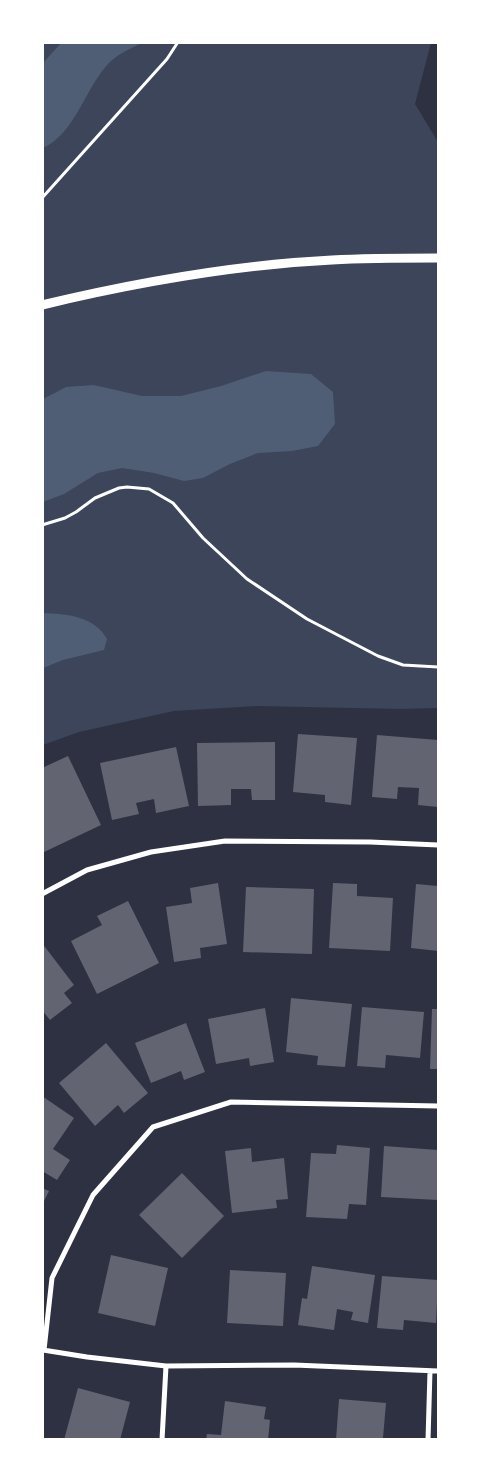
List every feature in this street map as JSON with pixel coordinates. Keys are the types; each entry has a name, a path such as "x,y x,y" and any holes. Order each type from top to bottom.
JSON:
{"street":[{"path":"42,305 174,277 261,266 332,260 438,258"},
{"path":"42,894 87,870 150,852 225,841 370,842 438,846"},
{"path":"438,1106 231,1102 153,1127 92,1195 52,1278 43,1350 88,1358 166,1366 294,1365 438,1371"},
{"path":"162,1440 166,1366"},
{"path":"428,1440 430,1371"}],"path":[{"path":"42,198 167,59 178,42"},
{"path":"42,525 65,518 95,498 119,488 127,486 150,489 173,503 203,538 247,578 307,619 378,656 404,665 438,667"}],"shaded area":[{"path":"42,43 431,43 415,104 438,142 438,708 257,706 174,711 79,732 43,745"},
{"path":"61,43 142,43 120,54 109,63 93,85 72,122 54,141 43,148 43,63"},
{"path":"266,371 311,374 333,392 335,424 318,446 292,451 258,453 230,464 203,478 184,481 154,473 122,468 98,473 64,494 43,502 43,399 66,387 94,385 142,396 181,396 221,386"},
{"path":"43,613 79,618 95,625 107,639 104,650 63,660 43,668"}],"building":[{"path":"298,734 357,738 351,805 325,802 325,795 293,792"},
{"path":"377,735 438,740 438,807 418,805 419,788 398,787 397,799 372,797"},
{"path":"275,742 275,800 252,800 251,789 231,789 231,805 198,806 197,743"},
{"path":"176,747 189,806 156,813 154,799 136,803 139,814 112,820 100,763"},
{"path":"68,756 101,825 42,853 42,768"},
{"path":"218,883 227,944 200,948 201,958 174,962 166,907 192,903 190,888"},
{"path":"333,883 357,884 357,896 393,898 390,951 329,948"},
{"path":"416,884 438,886 438,951 411,948"},
{"path":"246,887 314,889 312,954 243,952"},
{"path":"128,901 159,963 97,994 71,941 102,925 97,916"},
{"path":"42,943 74,985 64,993 72,1003 50,1020 42,1010"},
{"path":"291,998 352,1004 345,1067 317,1065 318,1056 286,1052"},
{"path":"362,1007 424,1012 420,1058 386,1055 385,1068 357,1066"},
{"path":"265,1008 274,1062 250,1066 249,1058 216,1064 208,1019"},
{"path":"432,1009 438,1009 438,1069 430,1069"},
{"path":"186,1023 205,1072 184,1080 181,1071 151,1083 135,1043"},
{"path":"106,1043 148,1093 124,1113 118,1105 95,1126 59,1083"},
{"path":"42,1096 74,1118 53,1149 70,1160 57,1180 42,1171"},
{"path":"337,1145 370,1148 366,1205 349,1204 347,1219 306,1217 311,1153 336,1154"},
{"path":"384,1146 438,1150 438,1200 381,1197"},
{"path":"251,1148 252,1162 284,1158 288,1199 276,1200 277,1208 232,1213 225,1151"},
{"path":"182,1173 224,1216 182,1258 139,1215"},
{"path":"42,1188 49,1191 42,1205"},
{"path":"111,1255 168,1268 155,1326 98,1313"},
{"path":"312,1266 375,1275 368,1323 351,1320 353,1312 337,1309 334,1330 298,1325 302,1298 307,1299"},
{"path":"230,1270 286,1273 283,1326 227,1323"},
{"path":"382,1276 438,1280 436,1323 404,1320 403,1330 377,1328"},
{"path":"78,1388 130,1402 120,1440 64,1440"},
{"path":"339,1399 386,1403 383,1438 388,1438 388,1440 336,1440"},
{"path":"225,1401 266,1407 264,1419 270,1420 268,1440 206,1440 207,1434 221,1435"}]}
